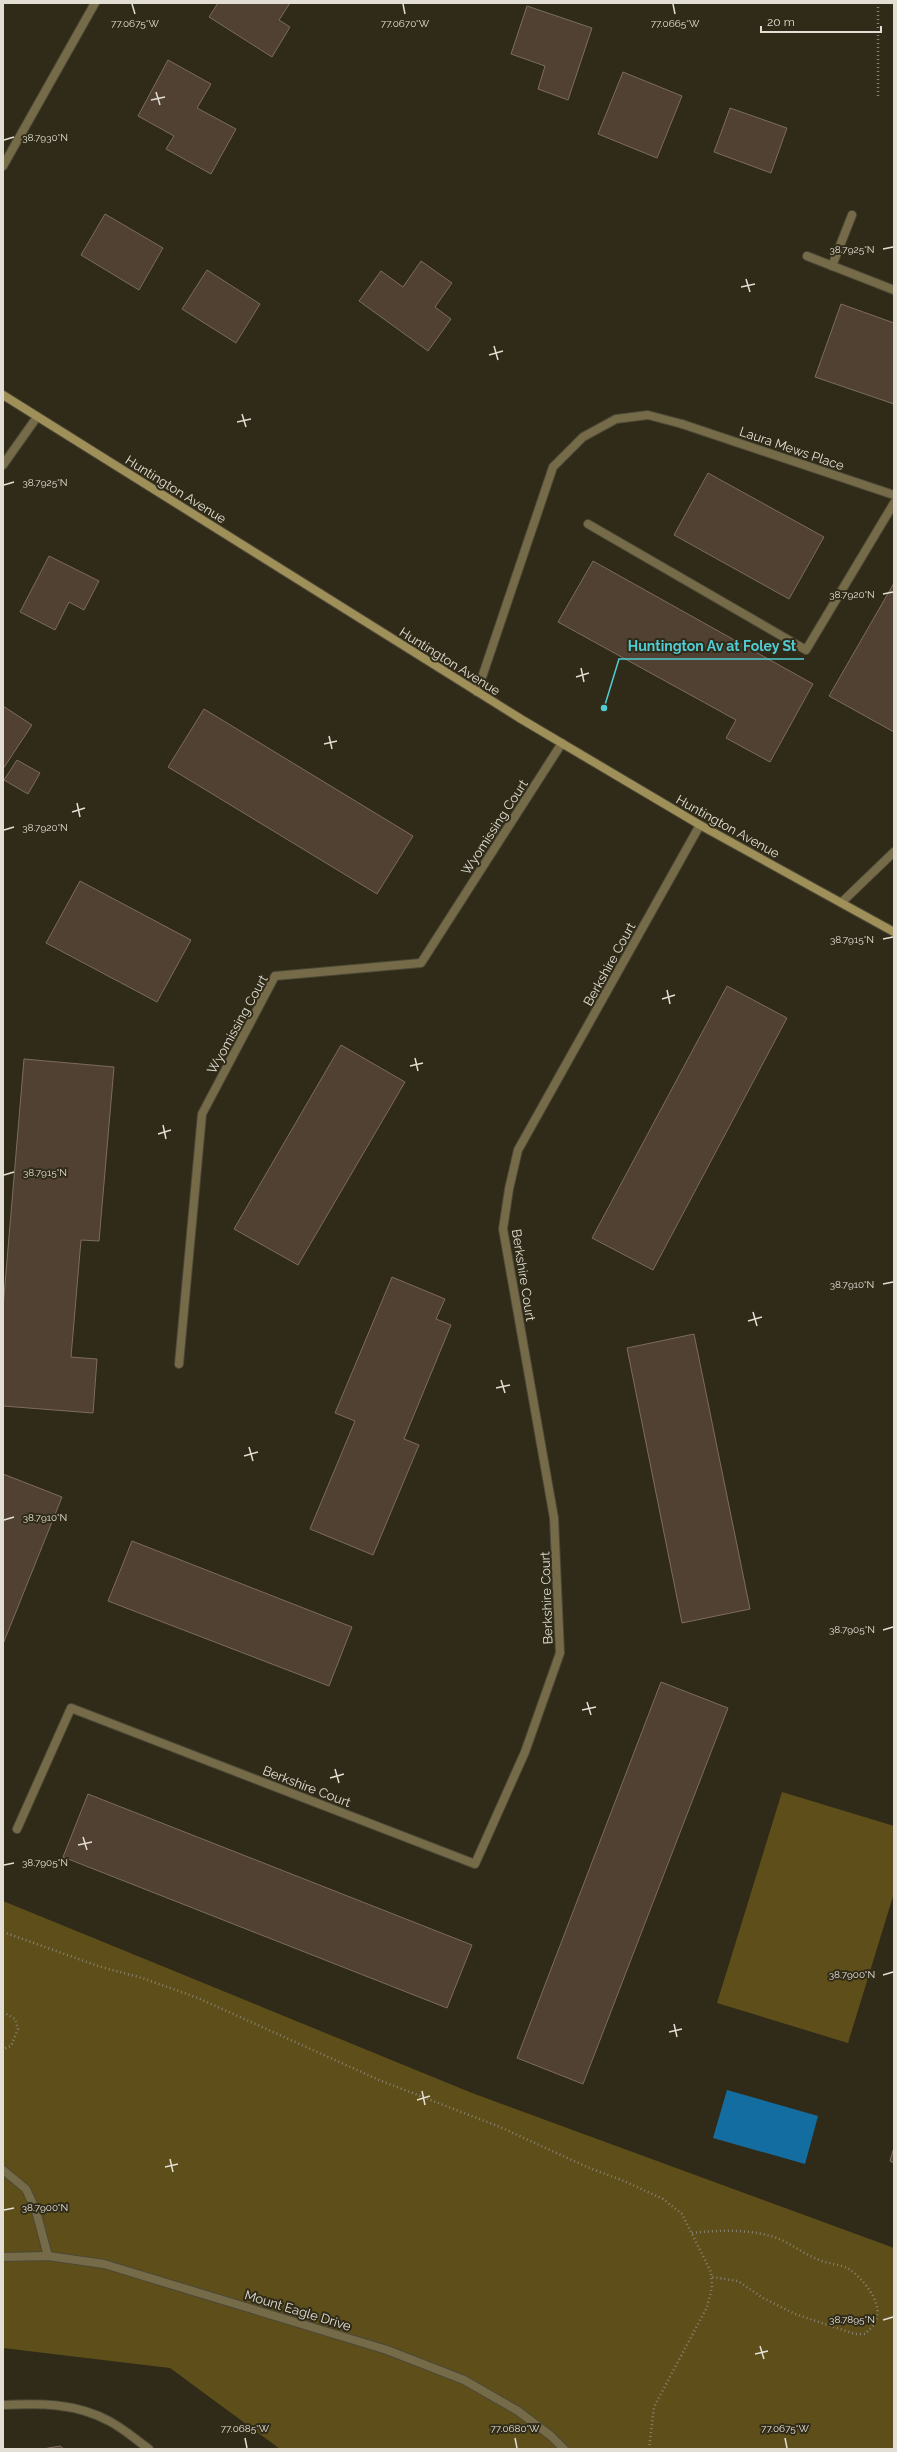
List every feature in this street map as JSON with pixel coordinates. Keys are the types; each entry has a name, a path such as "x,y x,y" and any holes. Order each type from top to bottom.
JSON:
{"main road":[{"name":"Huntington Avenue","path":"3,395 477,692 700,826 842,902 894,932"}],"street":[{"path":"3,166 95,3"},
{"path":"832,266 852,215"},
{"path":"807,256 894,290"},
{"name":"Laura Mews Place","path":"477,692 552,467 583,437 616,419 648,415 682,424 894,495"},
{"path":"3,465 37,417"},
{"path":"588,524 806,650 894,503"},
{"name":"Wyomissing Court","path":"179,1364 202,1114 275,976 421,963 562,743"},
{"name":"Berkshire Court","path":"17,1829 72,1708 475,1864 525,1752 560,1653 554,1518 503,1229 509,1189 518,1150 700,826"},
{"path":"842,902 894,852"},
{"path":"3,2170 26,2189 36,2211 48,2256"},
{"name":"Mount Eagle Drive","path":"3,2257 48,2256 104,2264 387,2350 464,2380 518,2411 551,2436 564,2449"},
{"path":"3,2405 41,2403 70,2407 108,2420 149,2449"}],"path":[{"path":"878,3 878,99"},
{"path":"3,1932 98,1966 142,1978 198,1998 379,2080 500,2127 587,2167 624,2181 663,2199 682,2214 712,2277 712,2288 707,2307 654,2407 649,2449"},
{"path":"3,2012 15,2019 18,2029 11,2046 3,2049"},
{"path":"692,2233 721,2229 774,2237 817,2260 848,2268 860,2279 872,2294 877,2306 877,2316 873,2326 865,2334 855,2334 795,2314 763,2298 738,2281 712,2277"}],"shaded area":[{"path":"782,1792 894,1826 894,1893 848,2043 717,2003"},
{"path":"3,1901 472,2093 894,2248 894,2449 280,2449 170,2368 3,2348"}],"water":[{"path":"727,2090 818,2116 805,2164 713,2138"}],"building":[{"path":"218,3 290,3 279,20 290,27 272,57 209,17"},
{"path":"527,6 592,28 568,100 538,89 545,66 511,54"},
{"path":"168,60 211,84 197,108 236,129 211,174 166,149 174,136 138,116"},
{"path":"623,72 682,96 657,158 598,134"},
{"path":"730,108 787,128 771,173 714,152"},
{"path":"105,214 163,248 139,290 81,255"},
{"path":"421,261 452,283 435,307 451,319 428,351 359,301 381,271 403,287"},
{"path":"207,270 260,304 236,343 182,309"},
{"path":"841,304 894,323 894,404 815,377"},
{"path":"708,473 824,537 789,599 674,535"},
{"path":"49,556 99,581 84,610 69,602 55,630 20,612"},
{"path":"593,561 813,684 770,762 726,738 736,720 558,622"},
{"path":"894,583 894,732 829,696"},
{"path":"3,706 32,725 3,769"},
{"path":"204,709 413,836 377,894 168,767"},
{"path":"17,760 40,773 28,794 4,780"},
{"path":"80,881 191,940 157,1002 46,943"},
{"path":"727,986 787,1018 653,1270 592,1238"},
{"path":"341,1045 405,1082 298,1265 234,1229"},
{"path":"24,1059 114,1067 99,1241 81,1240 71,1357 97,1359 93,1413 3,1406 3,1308"},
{"path":"392,1277 445,1299 436,1319 451,1325 404,1439 419,1445 373,1555 310,1529 355,1421 335,1413"},
{"path":"694,1334 750,1609 682,1623 627,1348"},
{"path":"3,1474 62,1497 3,1644"},
{"path":"132,1541 352,1627 329,1686 108,1601"},
{"path":"661,1682 728,1708 583,2084 517,2058"},
{"path":"88,1794 472,1945 447,2008 63,1857"},
{"path":"894,2147 894,2163 890,2161"},
{"path":"60,2446 64,2449 43,2449"}],"place":[{"name":"Huntington Av at Foley St","path":"604,708"}]}
